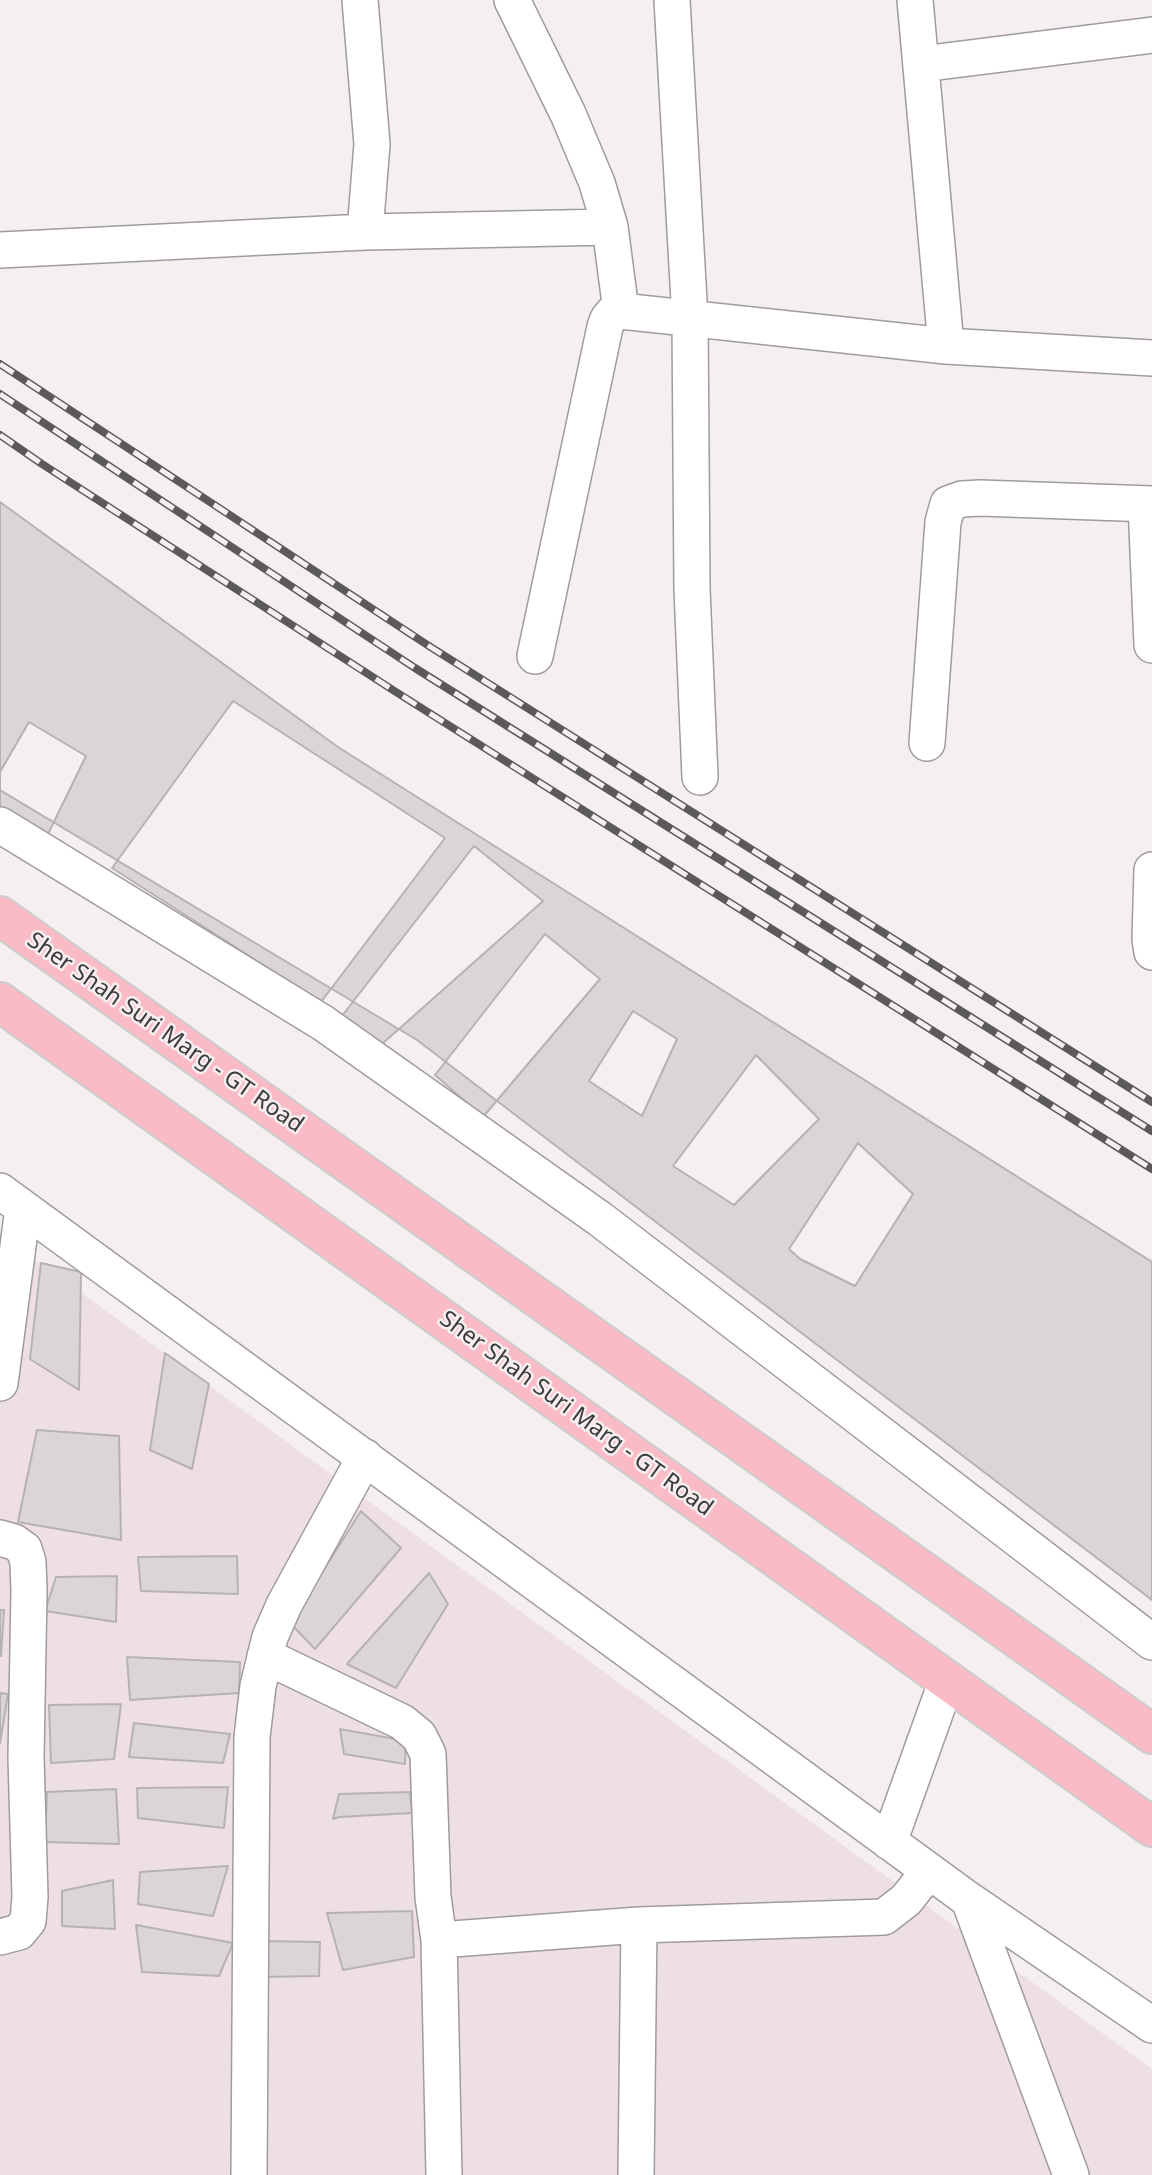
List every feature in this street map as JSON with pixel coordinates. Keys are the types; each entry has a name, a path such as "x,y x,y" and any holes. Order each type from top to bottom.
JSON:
{"main road":[{"name":"Sher Shah Suri Marg - GT Road","path":"0,916 1152,1734"},
{"name":"Sher Shah Suri Marg - GT Road","path":"0,1002 1152,1826"}],"street":[{"path":"360,0 372,144 365,233"},
{"path":"512,0 568,114 597,183 610,227 621,311"},
{"path":"672,0 690,319 692,589 699,776"},
{"path":"915,0 946,346"},
{"path":"922,64 1152,35"},
{"path":"0,250 365,233 610,227"},
{"path":"535,656 605,327 613,313 621,311 946,346 1152,358"},
{"path":"927,743 943,522 948,504 962,499 980,498 1149,504 1152,645"},
{"path":"0,825 323,1023 600,1219 1152,1642"},
{"path":"1152,870 1152,952"},
{"path":"0,1383 12,1199"},
{"path":"12,1199 969,1900 1152,2025"},
{"path":"249,2175 252,1737 265,1656 284,1605 365,1458"},
{"path":"0,1538 14,1542 24,1549 30,1591 13,1757 30,1897 28,1921 19,1932 0,1937"},
{"path":"265,1656 402,1722 419,1736 428,1754 433,1897 439,1940 444,2175"},
{"path":"889,1842 947,1680"},
{"path":"439,1940 639,1925 884,1917 906,1900 929,1871"},
{"path":"969,1900 1071,2175"},
{"path":"636,2175 639,1925"}],"shaded area":[{"path":"0,1234 1152,2069 1152,2175 0,2175"}],"building":[{"path":"0,502 338,747 1152,1262 1152,1600 417,1040 0,790"},
{"path":"233,701 445,838 321,1002 112,868"},
{"path":"29,722 86,756 47,836 0,806 0,772"},
{"path":"474,846 543,901 382,1044 338,1021"},
{"path":"545,934 600,979 483,1117 435,1075"},
{"path":"633,1011 677,1039 642,1116 589,1081"},
{"path":"756,1055 819,1119 734,1205 673,1166"},
{"path":"858,1143 913,1194 855,1286 800,1259 789,1249"},
{"path":"41,1263 81,1272 79,1390 30,1359"},
{"path":"165,1353 209,1384 192,1469 150,1450"},
{"path":"37,1430 119,1436 121,1540 18,1522"},
{"path":"361,1511 401,1548 315,1649 290,1623"},
{"path":"237,1556 238,1594 141,1591 138,1557"},
{"path":"429,1573 448,1604 396,1688 347,1664"},
{"path":"117,1576 116,1622 45,1611 56,1577"},
{"path":"0,1610 4,1610 1,1656 0,1656"},
{"path":"127,1657 240,1662 239,1693 130,1700"},
{"path":"0,1693 8,1694 0,1743"},
{"path":"121,1704 114,1759 51,1763 49,1705"},
{"path":"134,1723 230,1734 223,1763 129,1757"},
{"path":"340,1729 406,1741 405,1764 344,1754"},
{"path":"228,1787 224,1828 138,1818 137,1788"},
{"path":"116,1789 119,1844 45,1842 47,1792"},
{"path":"410,1792 412,1813 333,1819 339,1794"},
{"path":"228,1866 213,1916 138,1904 140,1872"},
{"path":"113,1880 115,1929 62,1926 62,1891"},
{"path":"412,1911 414,1957 343,1970 327,1913"},
{"path":"136,1925 233,1943 219,1976 142,1972"},
{"path":"265,1941 320,1942 319,1976 260,1977"}],"railway":[{"path":"0,364 429,646 1152,1102"},
{"path":"0,394 415,668 1152,1131"},
{"path":"0,435 396,692 1152,1169"}]}
